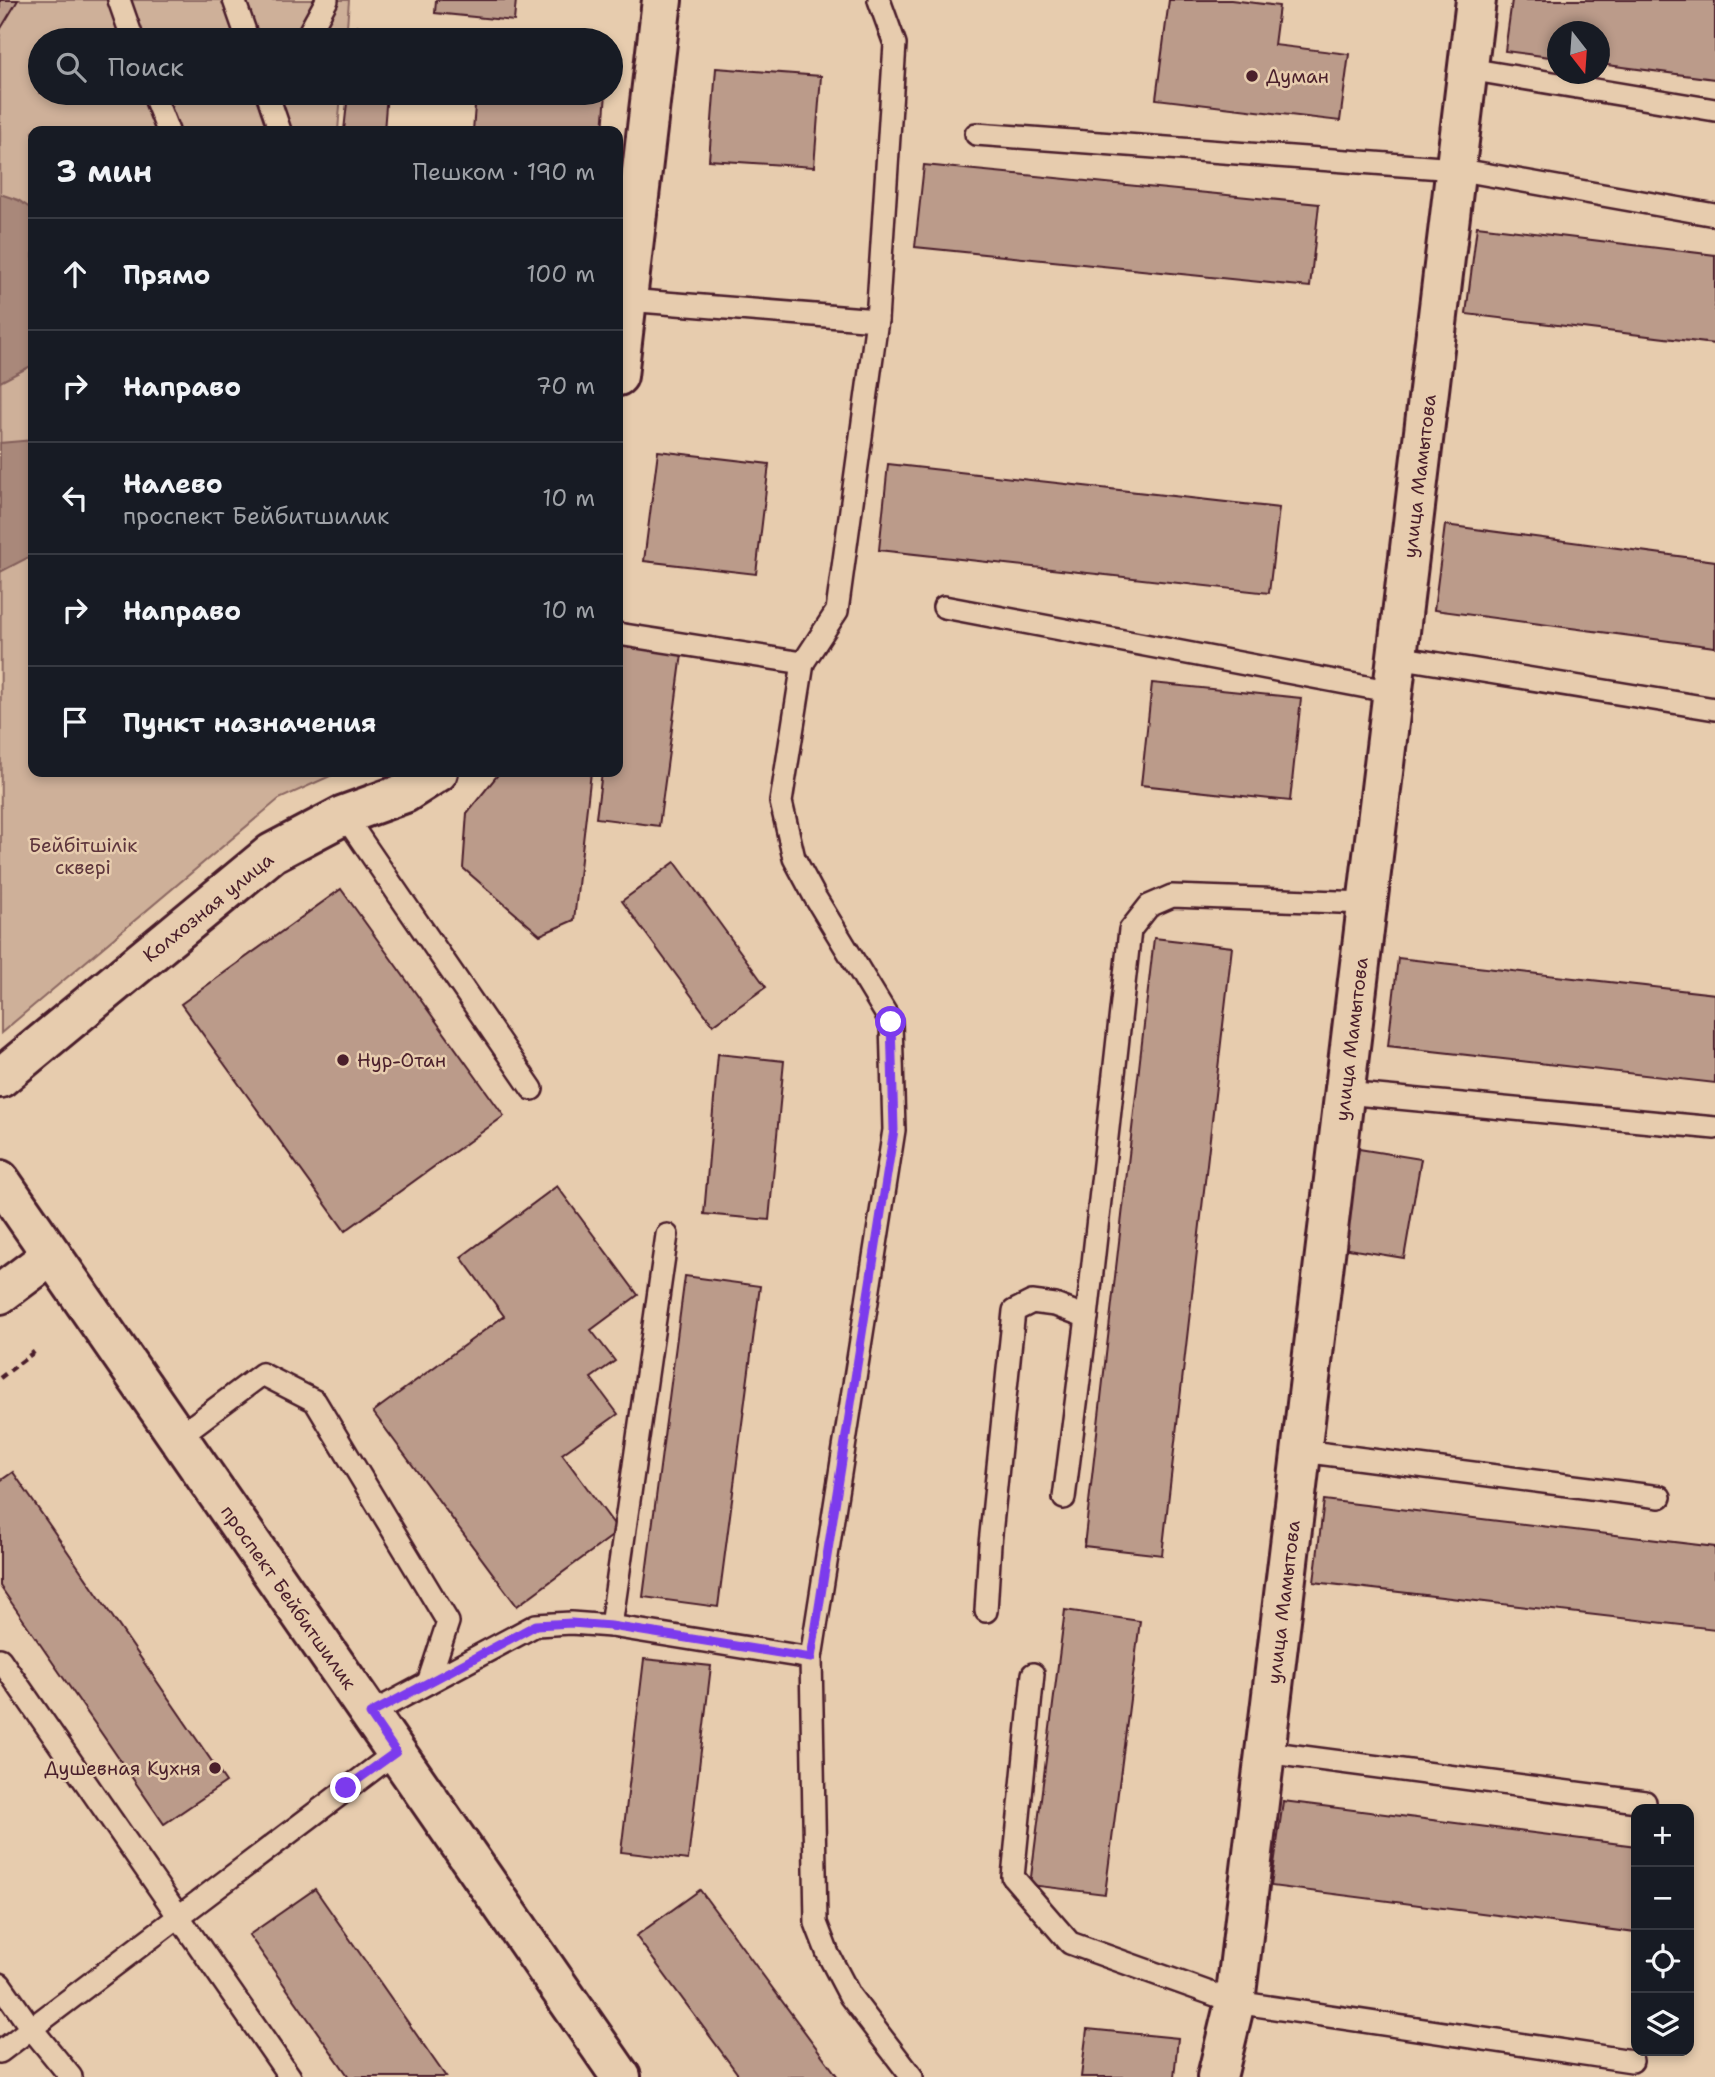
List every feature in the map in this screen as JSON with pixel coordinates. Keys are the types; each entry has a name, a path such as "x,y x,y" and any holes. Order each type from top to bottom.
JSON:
{"street":[{"path":"623,334 662,0"},
{"name":"улица Мамытова","path":"1217,2077 1235,2002 1476,0"},
{"name":"Колхозная улица","path":"0,1078 272,853 344,815 405,793 430,777"},
{"name":"проспект Бейбитшилик","path":"0,1180 621,2077"},
{"path":"0,1294 52,1255"}],"lane":[{"path":"119,0 129,28"},
{"path":"234,0 244,28"},
{"path":"312,28 327,0"},
{"path":"879,0 895,44 877,320 837,611 803,663 781,802 794,858 891,1022 894,1130 811,1658 816,1923 828,1954 850,1996 912,2077"},
{"path":"1468,69 1715,110"},
{"path":"158,105 166,126"},
{"path":"274,105 279,126"},
{"path":"976,134 1456,169 1715,215"},
{"path":"627,300 877,320"},
{"path":"944,607 1395,675 1715,709"},
{"path":"623,635 803,663"},
{"path":"344,815 533,1089"},
{"path":"1064,1498 1130,930 1149,906 1172,895 1367,903"},
{"path":"1345,1093 1715,1128"},
{"path":"611,1626 667,1235"},
{"path":"986,1611 990,1544 1014,1311 1032,1302 1055,1304 1087,1317"},
{"path":"178,1437 262,1374 315,1401 448,1622 428,1683"},
{"path":"1302,1451 1660,1497"},
{"path":"370,1714 536,1625 571,1623 611,1626 811,1658"},
{"path":"2,1665 289,2077"},
{"path":"1032,1674 1013,1877 1070,1944 1235,2002 1632,2061"},
{"path":"0,2052 396,1752"},
{"path":"1265,1752 1645,1802"},
{"path":"0,1984 71,2077"}],"path":[{"path":"0,1378 38,1349"}],"green space":[{"name":"Бейбітшілік сквері","path":"0,0 349,0 347,28 28,28 28,105 340,105 338,126 28,126 28,777 328,777 279,799 1,1033"}],"shaded area":[{"path":"0,194 28,207 28,368 0,382"},
{"path":"28,440 28,558 0,572 0,443"}],"building":[{"path":"0,0 18,0 0,30"},
{"path":"436,0 516,0 514,21 435,13"},
{"name":"Думан","path":"1169,0 1231,0 1279,6 1274,45 1349,54 1340,121 1156,99"},
{"path":"1512,0 1715,0 1715,79 1610,65 1610,21 1547,21 1547,57 1505,51"},
{"path":"716,68 821,76 814,167 709,160"},
{"path":"347,105 386,105 384,126 345,126"},
{"path":"475,105 605,105 603,126 473,126"},
{"path":"924,165 1319,204 1310,287 915,247"},
{"path":"1477,226 1715,255 1715,344 1466,314"},
{"path":"658,451 769,464 756,574 644,561"},
{"path":"888,464 1279,508 1269,593 879,550"},
{"path":"1445,525 1715,561 1715,647 1434,610"},
{"path":"623,645 682,654 659,826 596,818 601,777 623,777"},
{"path":"1152,683 1301,698 1290,801 1141,785"},
{"path":"496,777 590,777 574,920 540,935 463,868 467,813"},
{"path":"675,862 766,987 713,1025 622,901"},
{"name":"Нур-Отан","path":"341,889 504,1116 345,1231 181,1004"},
{"path":"1154,938 1232,947 1162,1555 1084,1546"},
{"path":"1398,958 1715,994 1715,1083 1388,1046"},
{"path":"718,1054 784,1061 769,1220 704,1214"},
{"path":"1359,1149 1421,1159 1404,1258 1342,1248"},
{"path":"557,1186 638,1295 591,1330 615,1361 591,1378 618,1414 562,1454 619,1531 517,1606 373,1412 504,1316 461,1257"},
{"path":"685,1276 760,1286 718,1607 643,1597"},
{"path":"13,1472 226,1782 164,1824 0,1586 0,1481"},
{"path":"1324,1500 1715,1547 1715,1629 1314,1582"},
{"path":"1065,1610 1140,1621 1105,1894 1030,1885"},
{"path":"644,1659 711,1666 688,1860 621,1852"},
{"path":"1283,1801 1631,1845 1631,1932 1271,1886"},
{"path":"315,1889 446,2077 349,2077 249,1935"},
{"path":"700,1890 838,2077 740,2077 636,1936"},
{"path":"1087,2029 1178,2038 1174,2077 1081,2077"}],"place":[{"name":"Думан","path":"1252,76"},
{"name":"Нур-Отан","path":"343,1060"},
{"name":"Душевная Кухня","path":"215,1768"}],"route":[{"path":"346,1788 396,1752 370,1714 536,1625 571,1623 611,1626 811,1658 894,1130 891,1022"}]}
